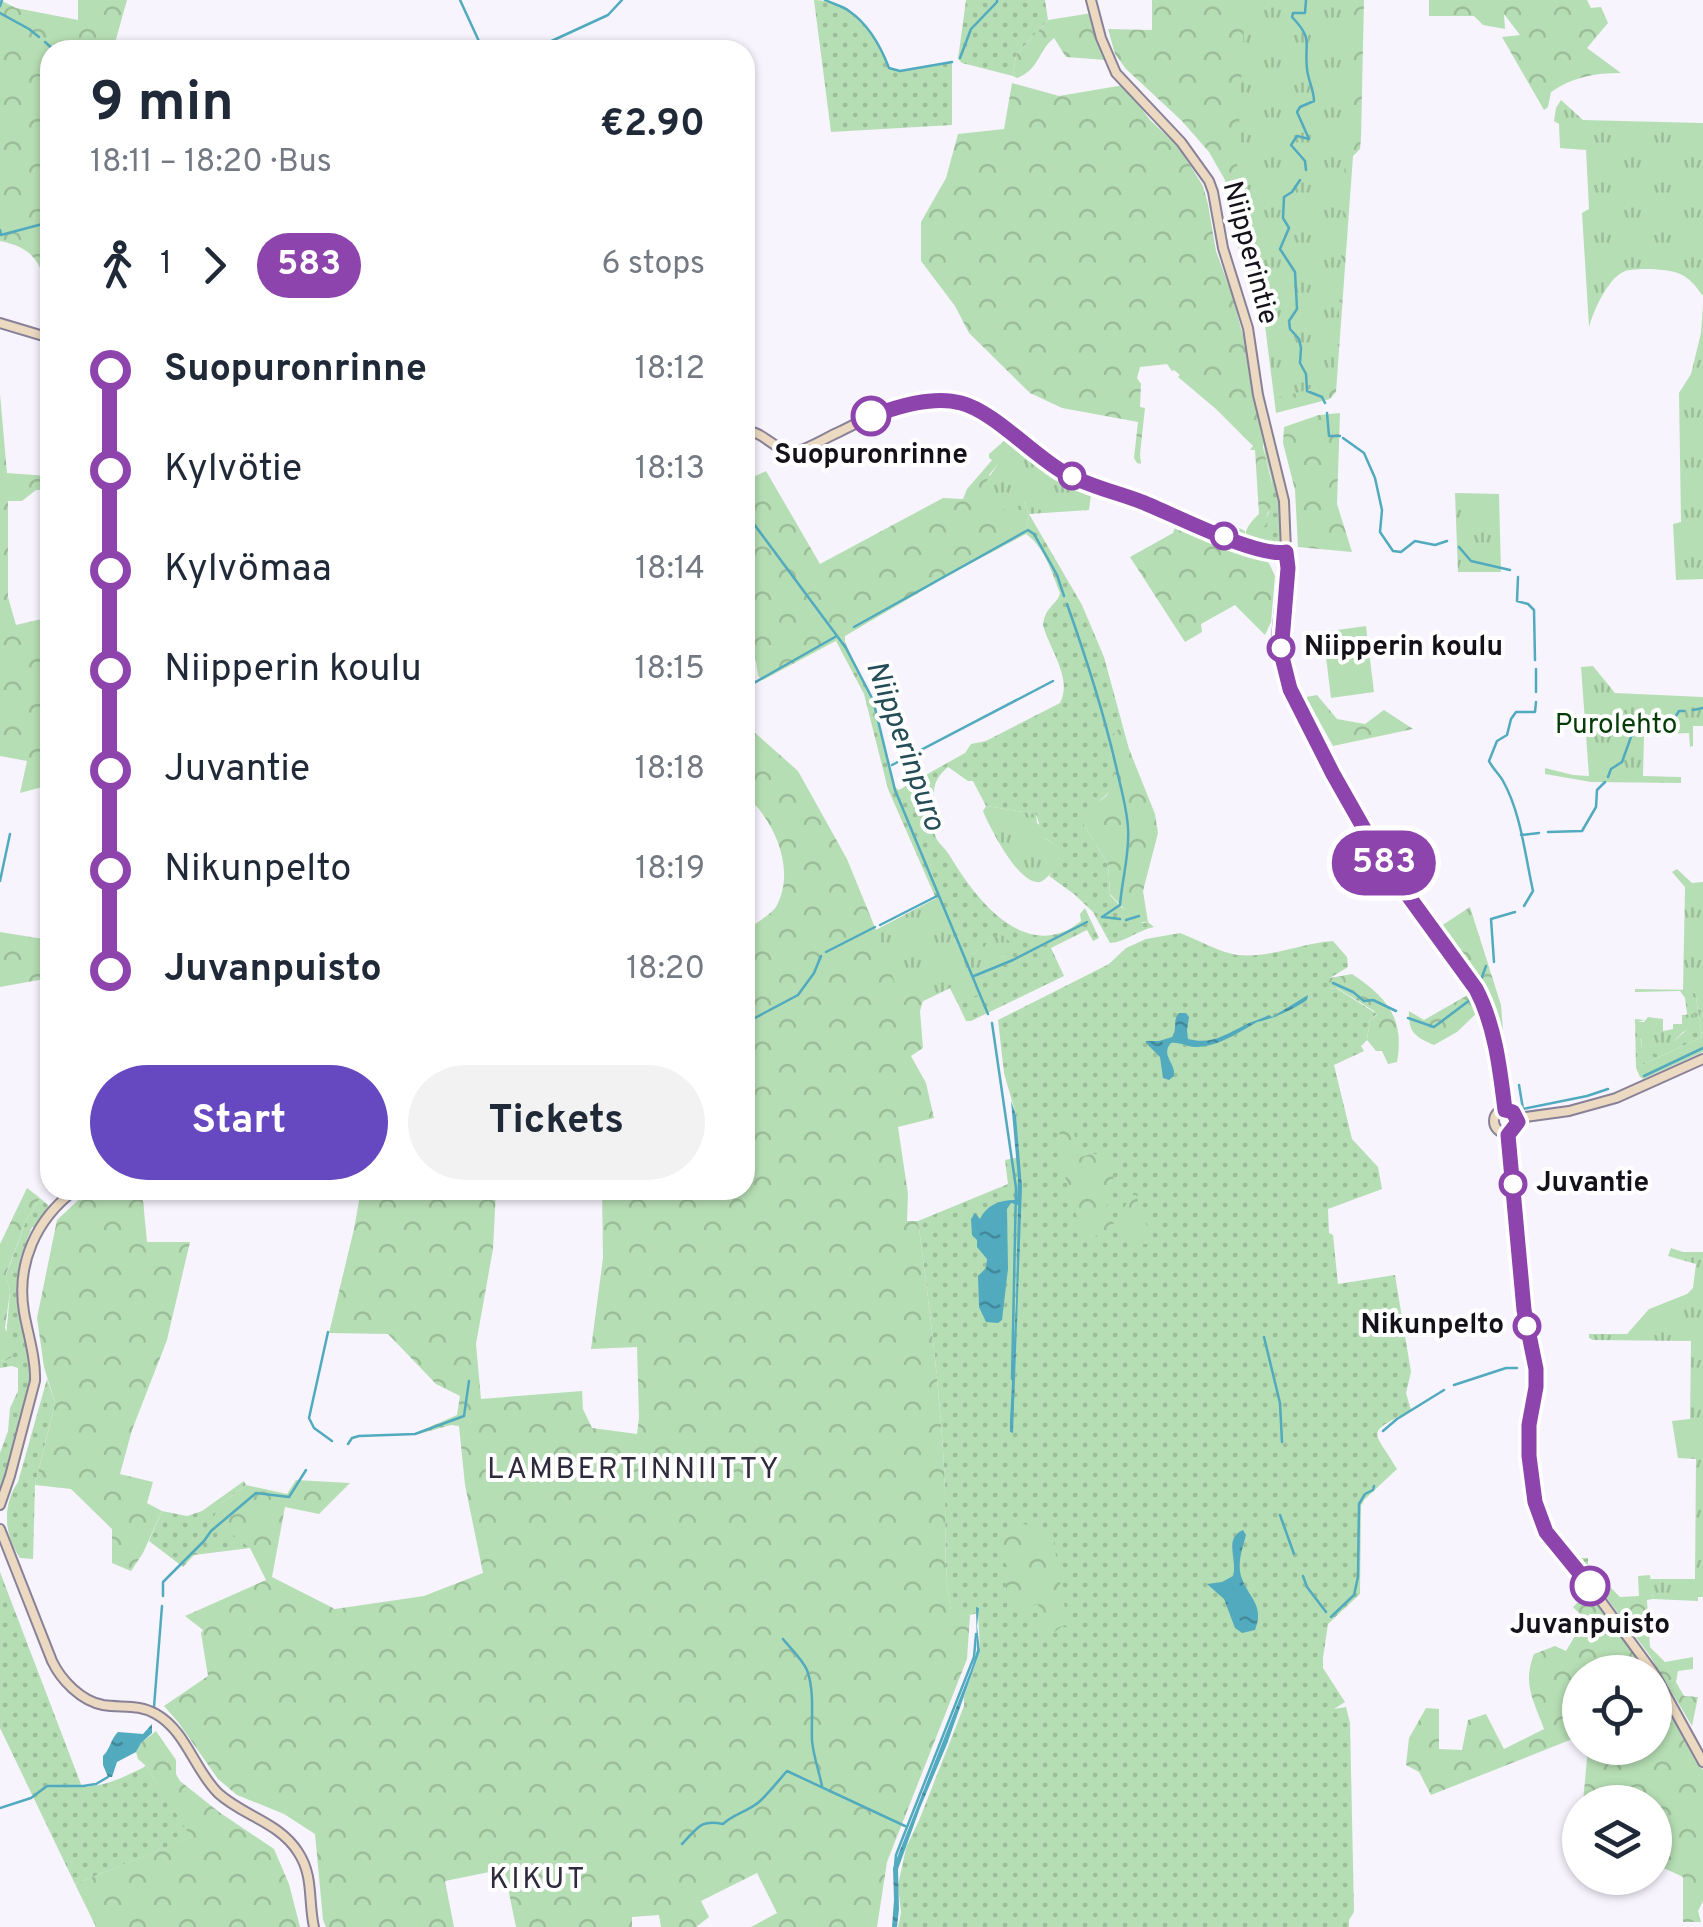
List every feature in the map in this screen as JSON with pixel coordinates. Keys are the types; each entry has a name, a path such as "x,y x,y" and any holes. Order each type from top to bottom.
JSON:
{"street":[{"name":"Niipperintie","path":"1092,0 1101,38 1116,72 1181,142 1213,192 1223,248 1248,328 1258,395 1286,518 1288,568 1281,653 1286,676 1364,832 1403,892 1476,989 1494,1042 1505,1110"},
{"path":"0,320 40,335"},
{"path":"755,432 792,453 885,411 931,402 963,403 984,413 1071,476 1224,536 1262,549 1279,547 1286,552"},
{"path":"1518,1118 1569,1111 1616,1098 1703,1059"},
{"path":"1505,1110 1518,1118 1517,1126 1508,1133 1495,1124 1498,1113 1505,1110"},
{"path":"1508,1133 1524,1310 1536,1369 1529,1456 1538,1512 1546,1532 1640,1655"},
{"path":"0,1505 35,1382 22,1298 26,1260 40,1227 63,1200"},
{"path":"0,1528 5,1559 62,1678 89,1700 144,1708 166,1720 218,1793 292,1843 310,1880 314,1927"},
{"path":"1672,1706 1703,1762"}],"green space":[{"path":"0,0 16,8 78,20 78,0 127,0 116,40 40,40 40,269 24,249 0,241"},
{"path":"814,0 840,6 861,22 889,68 900,71 952,62 952,125 831,132"},
{"path":"966,0 1045,0 1048,20 1016,55 1013,76 958,59"},
{"path":"1152,0 1364,0 1361,138 1360,149 1353,156 1336,392 1330,399 1276,413 1263,309 1242,261 1225,180 1209,152 1182,121 1115,54 1108,29 1152,30"},
{"path":"1245,0 1351,0 1337,365 1318,385 1275,398 1263,309 1234,233"},
{"path":"1429,0 1587,0 1591,8 1601,7 1608,23 1587,48 1621,73 1593,75 1567,83 1551,92 1544,110 1502,37 1520,35 1504,14 1505,29 1483,25 1474,16 1429,16"},
{"path":"1092,13 1106,60 1066,57 1054,38 1030,70 1017,78 1013,76 1016,55 1048,20"},
{"path":"1012,83 1059,96 1124,85 1150,120 1178,146 1203,186 1216,251 1249,357 1265,438 1263,447 1273,503 1266,525 1255,532 1265,534 1266,539 1246,537 1248,527 1259,514 1255,450 1250,450 1253,446 1167,364 1140,367 1140,407 1145,408 1141,464 1137,463 1134,458 1138,422 1062,408 1030,393 969,333 955,306 921,261 921,222 946,178 958,134 1004,129"},
{"path":"1561,100 1583,120 1703,123 1703,296 1680,274 1628,270 1607,288 1589,327 1582,213 1589,209 1586,150 1560,148 1559,124 1554,121"},
{"path":"1703,304 1703,579 1676,580 1673,524 1681,522 1679,393 1691,374"},
{"path":"0,394 7,473 40,475 40,490 22,501 8,501 8,597 16,625 40,619 40,788 20,793 27,761 0,756"},
{"path":"1340,413 1337,504 1352,552 1298,547 1295,490 1283,443 1284,427 1319,415"},
{"path":"1265,438 1280,501 1282,540 1277,543 1249,540 1239,528 1245,534 1253,532 1270,509 1272,485"},
{"path":"1005,440 1059,476 1087,489 1091,495 1089,510 1029,514 1024,502 1010,512 987,501 981,489 998,464 989,454"},
{"path":"993,459 998,464 989,475 1024,502 1029,514 1026,534 763,680 758,676 755,476 766,471 820,564 943,498 963,499"},
{"path":"1455,493 1499,494 1501,572 1458,572"},
{"path":"1029,514 1082,605 1104,657 1123,727 1117,730 1111,753 1114,787 1084,826 1108,864 1110,895 1143,923 1154,927 1110,943 1093,912 1049,876 1060,850 1044,838 1036,814 986,806 973,781 948,767 935,786 934,830 989,908 1005,922 1041,936 1061,933 1081,921 1080,914 1085,908 1099,938 1093,941 1087,930 1051,948 1064,976 966,1021 958,1004 982,992 986,969 1006,955 984,948 962,958 888,789 864,694 836,641 845,636 872,699 899,790 965,753 971,744 986,741 1060,703 1062,674 1043,625 1060,593 1043,553 1026,534"},
{"path":"1176,525 1268,561 1275,576 1271,622 1265,635 1235,605 1201,624 1202,632 1185,642 1130,557 1173,533"},
{"path":"1366,626 1374,692 1331,698 1323,632"},
{"name":"Purolehto","path":"1593,666 1615,693 1703,697 1703,726 1693,726 1693,746 1690,747 1689,733 1644,735 1643,776 1681,777 1681,783 1591,782 1545,774 1545,768 1589,776 1581,667"},
{"path":"1317,695 1337,719 1365,724 1384,710 1413,729 1333,746 1306,697"},
{"path":"1123,727 1155,814 1158,833 1143,891 1148,922 1136,922 1110,894 1108,864 1081,818 1111,789 1114,774 1110,741"},
{"path":"755,733 798,771 847,859 876,930 937,898 962,958 1000,935 1012,944 1009,953 984,973 983,992 958,1004 950,988 923,1001 923,1048 911,1056 926,1083 934,1118 898,1127 908,1194 907,1221 918,1221 933,1343 944,1465 948,1592 951,1610 970,1615 967,1659 887,1862 877,1927 751,1927 777,1913 757,1873 701,1901 709,1917 696,1927 661,1927 659,1915 632,1917 632,1927 516,1927 504,1869 445,1881 454,1927 326,1927 315,1834 284,1814 237,1795 218,1779 164,1706 208,1676 203,1630 185,1616 266,1580 250,1548 212,1519 222,1503 246,1485 287,1494 296,1480 350,1483 319,1514 285,1507 272,1577 335,1609 424,1596 483,1573 465,1485 459,1426 418,1432 457,1415 460,1396 436,1384 388,1334 329,1333 359,1200 495,1200 493,1249 476,1344 481,1399 582,1391 583,1409 592,1428 637,1434 637,1347 591,1349 603,1258 602,1200 755,1200 755,924 775,908 784,876 779,846 755,805"},
{"path":"986,806 1036,814 1044,838 1061,851 1057,864 1043,880 1032,881 1014,865 986,819"},
{"path":"1677,869 1692,883 1703,882 1703,1052 1643,1079 1636,1068 1702,1037 1695,990 1683,990 1685,887 1672,872"},
{"path":"937,898 962,958 1000,935 1012,944 1009,953 984,973 983,992 958,1004 950,988 923,1001 895,983 876,930"},
{"path":"1470,907 1501,1005 1505,1054 1499,1052 1489,1006 1472,975 1435,930"},
{"path":"0,932 40,938 40,980 0,987"},
{"path":"1180,933 1239,955 1333,941 1347,957 1348,967 1330,978 1330,989 1336,988 1377,1014 1370,1020 1367,1040 1361,1046 1364,1051 1334,1065 1352,1139 1378,1167 1382,1189 1328,1209 1329,1233 1333,1235 1338,1284 1395,1275 1411,1372 1406,1393 1411,1410 1377,1434 1397,1469 1361,1506 1360,1594 1328,1624 1323,1658 1323,1668 1345,1702 1334,1709 1346,1707 1350,1723 1354,1912 1349,1927 898,1927 898,1885 906,1848 964,1706 980,1651 978,1613 951,1611 948,1593 942,1434 918,1221 1008,1184 1005,1160 1019,1157 1016,1115 1004,1073 998,1020 1109,964 1126,948 1146,939"},
{"path":"1352,974 1390,1010 1398,1032 1397,1062 1388,1064 1382,1051 1376,1051 1367,1040 1370,1020 1377,1015 1374,1011 1337,988 1327,989 1330,978"},
{"path":"1635,989 1695,990 1702,1037 1636,1068 1635,1019 1645,1020 1638,1022 1642,1049 1674,1041 1689,1028 1685,998 1680,991"},
{"path":"1473,992 1482,1008 1457,1032 1434,1045 1414,1033 1409,1011 1424,1020"},
{"path":"1695,1014 1694,1027 1674,1041 1676,1046 1658,1055 1642,1049 1637,1022 1648,1017 1663,1019 1663,1031 1673,1029 1673,1024 1682,1024 1682,1015"},
{"path":"1068,1105 1078,1158 1100,1154 1115,1182 1106,1214 1117,1227 1112,1232 1100,1232 1092,1240 1083,1239 1064,1171 1060,1136"},
{"path":"27,1188 40,1198 26,1221 6,1274 10,1292 5,1328 14,1351 4,1361 0,1360 0,1244"},
{"path":"1131,1195 1136,1195 1153,1244 1135,1244 1123,1234 1121,1217"},
{"path":"40,1198 48,1205 49,1210 32,1227 20,1259 31,1385 0,1492 0,1453 18,1391 18,1368 0,1368 0,1360 4,1361 10,1292 6,1275 26,1221"},
{"path":"78,1200 143,1200 147,1242 190,1242 167,1340 132,1430 120,1474 153,1482 147,1503 162,1511 131,1571 112,1563 112,1529 71,1489 35,1485 55,1403 44,1367 37,1318 57,1220"},
{"name":"Juvanpuisto","path":"1671,1248 1703,1252 1703,1597 1698,1597 1698,1601 1653,1599 1650,1579 1695,1579 1696,1459 1678,1458 1672,1421 1690,1419 1691,1341 1589,1338 1589,1334 1627,1334 1649,1309 1693,1288 1696,1264 1668,1256"},
{"path":"47,1379 55,1403 35,1485 33,1559 20,1558 8,1530 7,1510"},
{"path":"244,1481 246,1485 222,1503 250,1548 194,1555 183,1567 149,1541 162,1511 187,1516 202,1511"},
{"path":"1011,1522 1052,1532 1072,1628 1064,1625 1046,1638 1038,1604 1008,1611 1002,1541"},
{"path":"1577,1558 1588,1558 1588,1565 1620,1597 1639,1596 1638,1576 1650,1575 1650,1647 1658,1655 1649,1655"},
{"path":"0,1572 82,1787 115,1780 146,1766 192,1837 75,1884 0,1728"},
{"path":"1588,1592 1634,1655 1562,1655 1562,1743 1431,1795 1419,1772 1406,1765 1409,1738 1426,1708 1439,1709 1439,1749 1462,1750 1468,1720 1486,1714 1504,1749 1544,1729 1529,1684 1531,1665 1534,1654 1555,1646 1566,1651 1585,1619 1573,1607"},
{"path":"1693,1657 1693,1669 1678,1671 1676,1682 1684,1696 1698,1697 1692,1726 1672,1693 1672,1661"},
{"path":"1672,1716 1703,1770 1703,1901 1698,1911 1701,1922 1683,1922 1683,1877 1672,1872 1672,1785 1585,1785 1586,1765 1672,1765"},
{"path":"156,1731 176,1760 180,1781 274,1849 289,1884 300,1927 96,1927 75,1884 191,1837 138,1759 136,1752 141,1743"}],"water":[{"path":"1308,995 1295,1007 1219,1042 1203,1047 1171,1043 1167,1051 1174,1076 1169,1080 1163,1078 1160,1057 1146,1043 1172,1037 1179,1013 1189,1017 1188,1039 1211,1040 1269,1015 1272,1017"},
{"path":"1011,1101 1016,1115 1022,1187 1013,1433 1010,1421 1018,1205 1011,1203 1007,1209 1008,1269 1002,1320 998,1323 986,1322 979,1307 978,1276 986,1268 987,1259 972,1235 971,1219 975,1213 980,1219 995,1204 1017,1200"},
{"path":"1243,1530 1246,1535 1240,1571 1257,1607 1258,1621 1255,1630 1242,1633 1235,1628 1224,1599 1207,1584 1233,1576 1232,1544"},
{"path":"976,1607 980,1651 898,1869 899,1909 897,1927 892,1927 893,1868 972,1667 977,1650"},
{"path":"152,1724 152,1733 136,1752 117,1762 112,1777 108,1777 103,1756 115,1735 143,1734"}],"waterway":[{"path":"0,6 2,0"},
{"name":"Niipperinpuro","path":"460,0 478,40"},
{"path":"554,40 608,15 622,0"},
{"path":"825,0 847,9 862,22 889,68 900,71 952,62"},
{"path":"960,58 971,29 997,0"},
{"path":"1306,0 1305,13 1293,13 1292,17 1306,36 1307,69 1314,101 1297,112 1309,139 1297,136 1291,145 1305,161 1306,170"},
{"path":"0,13 39,37"},
{"path":"1300,180 1284,197 1283,218 1289,228 1280,249 1295,272 1297,309 1289,321 1290,329 1299,339 1307,391 1322,397 1325,403"},
{"path":"0,230 1,235 40,225"},
{"path":"1327,413 1329,436 1340,436"},
{"path":"1343,438 1364,453 1382,510 1380,532 1393,551 1401,552 1415,541 1435,545 1447,541"},
{"name":"Niipperinpuro","path":"755,525 846,648 873,700 895,790 988,1014"},
{"path":"854,627 1028,530 1057,575 1064,596"},
{"path":"1459,547 1471,561 1510,570"},
{"path":"1518,577 1517,601 1534,610 1535,660"},
{"path":"1067,604 1101,710 1127,821 1128,847 1120,905 1102,917"},
{"path":"755,682 835,637"},
{"path":"1536,669 1536,692"},
{"path":"892,765 1053,681"},
{"path":"1524,906 1533,891 1522,834 1509,793 1489,761 1497,741 1507,735 1516,712 1535,712 1536,702"},
{"path":"1693,710 1703,708"},
{"path":"1608,777 1611,769 1622,762 1632,734 1650,721 1674,719 1679,711 1684,711"},
{"path":"1548,832 1582,831 1596,807 1597,790 1605,782"},
{"path":"1521,835 1539,833"},
{"path":"0,881 10,834"},
{"path":"880,925 937,896"},
{"path":"1494,962 1491,919 1515,912"},
{"path":"1126,920 1139,916"},
{"path":"1103,917 1120,919"},
{"path":"974,976 1087,922"},
{"path":"826,952 875,927"},
{"path":"755,1018 798,995 821,956"},
{"path":"1479,985 1486,966"},
{"path":"1333,983 1364,1001 1373,1000 1396,1011"},
{"path":"1408,1018 1434,1027 1473,995"},
{"path":"992,1023 1016,1188 1012,1379"},
{"path":"1644,1076 1703,1048"},
{"path":"1519,1085 1523,1109 1608,1089"},
{"path":"328,1332 309,1418 314,1428 332,1441"},
{"path":"1264,1337 1280,1403 1282,1442"},
{"path":"1454,1385 1517,1368"},
{"path":"348,1444 359,1436 415,1434 464,1416 469,1381"},
{"path":"1383,1431 1444,1390"},
{"path":"163,1596 163,1582 211,1531 256,1493 289,1497 306,1470"},
{"path":"1331,1617 1354,1595 1358,1577 1359,1504 1374,1486"},
{"path":"1280,1515 1294,1554"},
{"path":"1303,1576 1326,1612"},
{"path":"154,1707 162,1606"},
{"path":"895,1866 974,1657 976,1634"},
{"path":"783,1639 807,1670 813,1746 822,1786"},
{"path":"682,1844 700,1826 723,1824 754,1805 787,1771 905,1826"},
{"path":"0,1808 31,1798 47,1786 83,1786 108,1777"}],"bus line":[{"name":"583","path":"871,416 931,402 963,403 984,413 1071,476 1245,544 1275,553 1286,552 1281,653 1290,689 1364,832 1403,892 1476,989 1490,1026 1505,1110 1518,1118 1508,1135 1524,1310 1536,1369 1529,1425 1531,1482 1546,1532 1590,1586"}],"place":[{"name":"Suopuronrinne","path":"871,416"},
{"name":"Niipperin koulu","path":"1281,648"},
{"name":"Juvantie","path":"1513,1184"},
{"name":"Nikunpelto","path":"1527,1326"},
{"name":"Juvanpuisto","path":"1590,1586"}],"district":[{"name":"LAMBERTINNIITTY","path":"634,1470"},
{"name":"KIKUT","path":"538,1880"}]}
